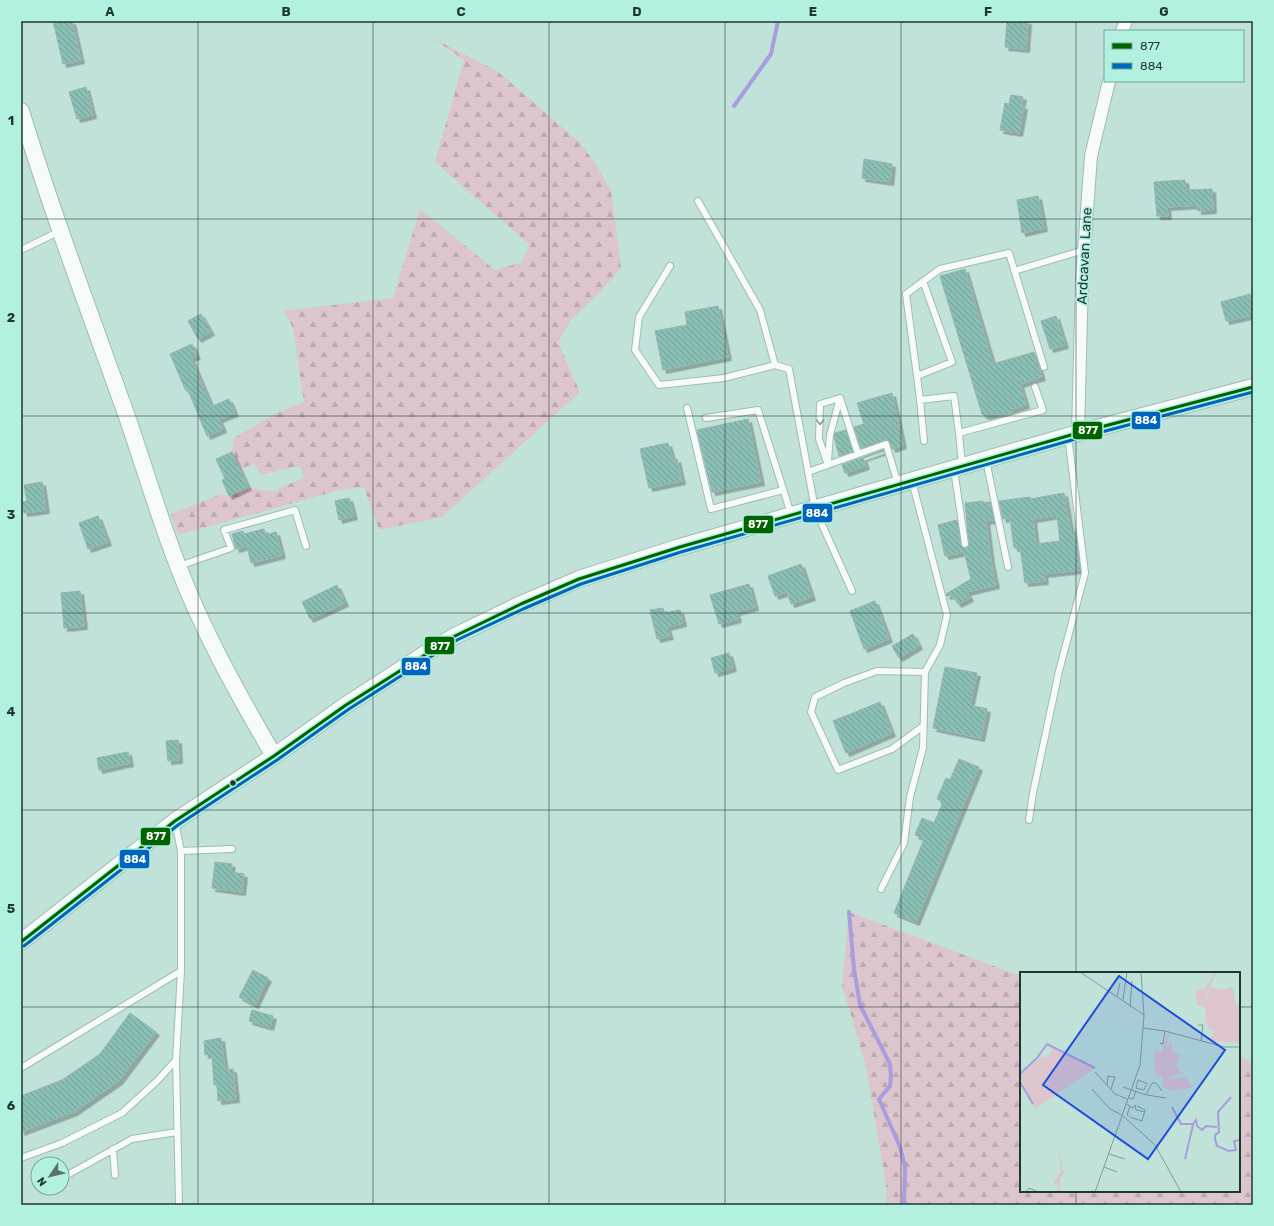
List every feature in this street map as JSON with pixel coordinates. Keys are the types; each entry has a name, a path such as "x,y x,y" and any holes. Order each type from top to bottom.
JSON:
{"main road":[{"path":"21,111 60,232 135,439 178,567 198,614 226,670 274,756"},
{"path":"21,942 175,821 274,756 346,705 455,636 521,604 579,579 673,549 1073,435 1253,387"}],"street":[{"name":"Ardcavan Lane","path":"1073,435 1091,156 1110,82"}],"lane":[{"path":"698,201 760,310 775,365"},
{"path":"21,250 60,232"},
{"path":"1014,271 1084,250"},
{"path":"924,441 906,294 940,269 1008,253 1044,367"},
{"path":"670,266 639,317 635,350 659,385 724,378 775,365 789,368 815,509 852,591"},
{"path":"917,376 952,362 923,281"},
{"path":"959,433 1042,410 1036,387"},
{"path":"920,400 954,396 959,433 958,468 965,544"},
{"path":"828,465 830,435 840,398"},
{"path":"828,465 819,439 820,404 840,398"},
{"path":"840,398 858,454"},
{"path":"687,408 711,509 783,490"},
{"path":"706,418 758,410 791,516"},
{"path":"1029,820 1033,793 1059,671 1085,573 1073,435"},
{"path":"808,472 886,444 905,483 947,615 940,645 925,672 922,727 923,748 910,797 904,843 881,889"},
{"path":"986,460 1008,567"},
{"path":"178,567 231,548 224,530 295,510 306,546"},
{"path":"922,727 892,749 838,770 811,712 815,697 844,683 877,670 925,672"},
{"path":"175,821 181,852 181,971 176,1060 179,1205"},
{"path":"181,852 232,849"},
{"path":"21,1068 181,971"},
{"path":"21,1158 62,1143 122,1113 157,1081 176,1060"},
{"path":"70,1173 132,1139 177,1132"},
{"path":"113,1149 115,1175"}],"green space":[{"path":"432,38 497,71 579,142 595,163 611,191 621,268 599,293 571,320 558,342 580,392 442,517 379,530 364,487 340,490 178,535 171,514 221,494 229,496 248,487 272,492 305,477 299,466 261,475 254,464 240,469 232,452 234,438 275,414 304,402 293,328 284,311 393,298 420,209 495,270 522,262 530,245 435,162 464,60"},
{"path":"849,912 1020,976 1020,1192 1240,1192 1240,1057 1253,1062 1253,1205 887,1205 886,1184 866,1067 842,985"}],"building":[{"path":"53,21 72,21 81,60 63,64"},
{"path":"1007,21 1028,21 1026,49 1005,47"},
{"path":"86,87 93,115 77,119 69,92"},
{"path":"1011,95 1023,97 1021,106 1024,106 1019,133 1000,130 1005,103 1009,104"},
{"path":"864,159 892,164 890,182 862,178"},
{"path":"1185,180 1186,190 1212,189 1213,210 1198,211 1198,205 1167,207 1168,216 1157,216 1154,182"},
{"path":"1038,196 1044,228 1022,233 1017,200"},
{"path":"965,269 993,364 1034,352 1042,377 1020,384 1026,405 1013,409 1011,414 999,416 995,414 986,416 982,414 940,276"},
{"path":"1250,294 1253,305 1253,315 1226,321 1221,302"},
{"path":"718,306 728,357 663,370 655,331 687,325 685,312"},
{"path":"201,314 211,332 198,339 188,321"},
{"path":"1056,316 1065,345 1050,349 1041,321"},
{"path":"192,344 197,356 191,358 210,402 213,406 229,399 235,413 219,419 223,429 207,436 188,390 186,391 170,354"},
{"path":"892,393 903,445 892,449 890,442 886,440 861,448 854,427 864,424 857,403"},
{"path":"748,419 761,482 712,492 697,430"},
{"path":"846,430 852,451 839,456 834,436 835,433"},
{"path":"668,443 673,460 677,459 682,481 649,488 640,449"},
{"path":"883,450 884,451 863,458 866,466 845,473 842,465"},
{"path":"232,452 248,487 229,496 222,480 225,479 216,459"},
{"path":"42,482 46,510 24,513 22,502 27,501 24,485"},
{"path":"1064,493 1071,532 1075,531 1080,570 1044,574 1045,581 1025,583 1020,547 1014,548 1010,517 1003,519 999,501 1030,497 1030,499","holes":["1057,515 1060,541 1036,544 1033,519"]},
{"path":"349,498 354,516 339,520 335,501"},
{"path":"983,501 983,503 990,502 994,520 986,521 991,561 996,585 967,592 970,598 958,604 952,595 947,596 946,594 971,579 964,552 945,556 938,525 957,520 961,545 964,548 967,548 969,543 965,503"},
{"path":"98,516 108,542 88,549 79,523"},
{"path":"264,529 265,535 276,532 282,555 251,563 247,546 236,549 232,534 243,531 244,534"},
{"path":"801,564 812,597 791,604 787,592 775,596 768,576"},
{"path":"749,584 755,607 736,612 738,619 719,624 710,595"},
{"path":"337,585 345,603 310,619 302,602"},
{"path":"80,591 84,626 64,628 61,593"},
{"path":"875,601 889,639 864,649 850,611"},
{"path":"663,608 664,613 680,610 683,623 667,627 670,636 657,639 650,610"},
{"path":"913,634 919,646 899,658 892,646"},
{"path":"729,653 733,668 715,673 711,658"},
{"path":"945,667 977,673 970,705 987,709 981,738 933,728"},
{"path":"880,702 892,733 846,753 833,721"},
{"path":"178,740 179,760 168,761 166,741"},
{"path":"128,752 130,763 99,770 97,758"},
{"path":"959,759 979,767 916,922 894,913 924,839 915,835 922,818 934,823 943,802 937,799 946,778 950,780"},
{"path":"215,862 232,864 230,872 244,874 242,892 212,888"},
{"path":"253,970 268,978 255,1005 239,997"},
{"path":"252,1010 273,1016 270,1027 249,1021"},
{"path":"130,1013 156,1032 119,1081 74,1112 21,1132 21,1096 62,1080 100,1054"},
{"path":"221,1038 225,1070 233,1069 236,1099 218,1101 217,1085 214,1085 212,1054 205,1055 204,1041"}],"waterway":[{"path":"734,106 771,54 778,21"},
{"path":"849,912 854,969 860,1005 890,1064 890,1086 879,1099 900,1147 905,1167 904,1205"}],"transit line":[{"name":"877","path":"21,942 175,821 274,756 346,705 455,636 521,604 579,579 680,547 1078,433 1253,387"},
{"name":"884","path":"24,946 178,825 277,760 349,709 457,640 523,609 581,584 681,552 1079,438 1253,392"}]}
